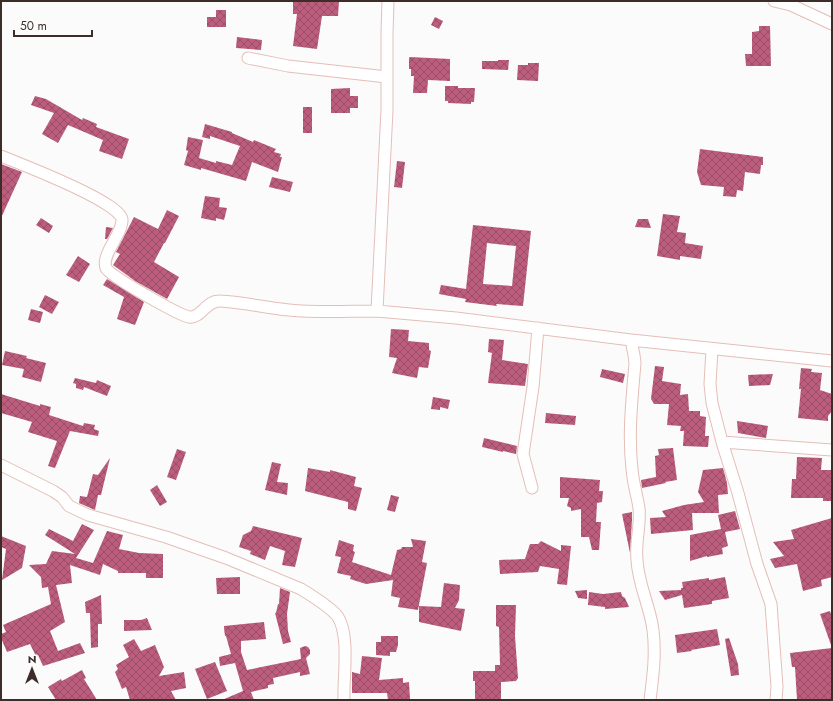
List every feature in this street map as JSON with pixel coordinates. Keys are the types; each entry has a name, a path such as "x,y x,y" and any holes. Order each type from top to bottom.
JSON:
{"street":[{"path":"377,311 384,188 386,33 388,1"},
{"path":"774,1 791,3 832,24"},
{"path":"248,58 288,66 386,77"},
{"path":"1,156 97,198 119,212 122,221 116,239 105,261 106,268 118,279 178,313 190,317 197,316 206,306 218,300 289,310 324,312 377,311 449,317 631,340 832,361"},
{"path":"532,488 523,454 533,387 538,328"},
{"path":"631,340 635,363 630,422 632,467 634,486 639,508 636,560 653,630 655,649 650,700"},
{"path":"712,349 710,394 722,442 740,498 757,564 771,604 777,687 776,700"},
{"path":"722,442 832,450"},
{"path":"1,465 52,491 62,497 69,506 88,515 166,537 226,558 301,589 312,596 338,616 343,628 345,654 344,700"}],"building":[{"path":"293,1 339,1 338,16 322,16 317,49 293,46 297,14 293,14"},
{"path":"216,10 226,10 226,27 207,27 207,17 216,17"},
{"path":"435,17 443,21 439,29 431,25"},
{"path":"759,26 770,26 771,66 746,66 745,54 752,54 752,32 759,31"},
{"path":"237,37 262,40 261,50 236,48"},
{"path":"410,57 450,59 450,81 428,80 427,93 413,93 414,76 411,76 411,69 409,69"},
{"path":"509,60 508,70 482,69 482,61"},
{"path":"528,63 539,63 538,81 517,80 518,65 528,65"},
{"path":"445,86 475,88 474,102 471,102 471,104 448,103 448,101 445,101"},
{"path":"350,88 350,96 358,96 358,108 350,108 350,113 331,113 331,89"},
{"path":"35,96 46,99 82,120 83,118 97,124 96,127 129,139 122,159 99,151 103,140 68,125 58,143 42,134 54,113 31,105"},
{"path":"303,107 312,107 312,133 303,133"},
{"path":"205,124 232,132 253,142 254,140 276,149 274,152 281,154 280,157 282,157 278,172 252,162 246,181 201,168 201,170 184,165 188,151 186,150 188,137 203,140 199,158 216,163 216,161 232,165 240,146 210,136 210,139 202,137"},
{"path":"700,149 763,157 763,165 761,165 760,174 745,172 743,191 737,190 736,197 723,196 724,187 701,185 697,172"},
{"path":"397,161 405,162 402,188 394,187"},
{"path":"1,164 22,172 1,218"},
{"path":"272,177 293,182 290,192 269,187"},
{"path":"205,196 220,198 219,207 227,208 224,220 216,218 216,221 201,218"},
{"path":"167,210 179,216 154,262 179,277 167,299 135,281 113,265 120,254 116,252 134,217 158,229"},
{"path":"663,214 680,216 677,232 686,233 685,243 703,246 701,259 680,256 680,260 657,256"},
{"path":"41,218 53,226 49,233 36,225"},
{"path":"638,219 648,219 651,228 635,227"},
{"path":"473,225 531,231 523,306 496,304 497,306 465,302 466,299 439,294 441,285 466,289","holes":["487,243 516,246 512,286 483,284"]},
{"path":"106,227 113,228 107,239 105,239"},
{"path":"78,256 90,264 79,282 66,275"},
{"path":"107,279 144,302 135,325 117,319 124,297 103,285"},
{"path":"45,295 59,302 52,314 39,307"},
{"path":"31,309 43,312 40,323 28,320"},
{"path":"391,329 409,330 408,341 429,343 429,350 431,351 428,368 419,367 417,378 392,373 397,358 389,357"},
{"path":"489,339 504,340 502,360 528,364 525,386 488,383 492,353 488,352"},
{"path":"5,351 27,356 26,358 46,363 41,382 22,377 24,369 2,365"},
{"path":"655,366 664,367 662,381 681,384 680,395 688,394 689,411 700,411 700,416 706,417 705,436 709,436 708,447 683,446 684,431 680,431 681,426 667,425 669,404 654,404 651,399"},
{"path":"801,368 812,369 811,372 822,373 820,390 832,394 832,411 828,416 828,421 798,418 801,389 799,389"},
{"path":"602,369 625,374 623,383 600,377"},
{"path":"773,374 770,385 749,386 748,375"},
{"path":"75,378 96,383 97,380 111,386 107,396 84,387 83,390 76,388 76,384 73,383"},
{"path":"1,394 40,406 40,404 51,407 49,415 83,426 84,423 95,425 94,429 99,431 98,436 70,431 55,468 48,466 57,441 28,432 32,422 1,413"},
{"path":"433,397 450,400 448,409 440,407 440,410 431,409"},
{"path":"546,413 576,416 575,425 545,423"},
{"path":"737,421 768,426 766,438 738,433"},
{"path":"484,438 517,446 516,454 482,447"},
{"path":"673,448 677,480 642,488 641,480 656,477 655,456 659,455 658,449"},
{"path":"177,449 186,452 176,480 167,477"},
{"path":"797,457 822,458 821,470 832,470 832,501 823,501 823,498 791,498 792,479 796,479"},
{"path":"110,458 101,495 98,495 95,510 79,503 80,496 87,497 93,474 98,475"},
{"path":"272,462 281,464 277,482 288,483 287,495 265,490"},
{"path":"308,468 330,472 330,470 356,477 354,486 362,488 356,511 348,509 348,502 305,491"},
{"path":"723,468 728,494 718,495 719,513 692,513 693,530 651,534 650,518 666,517 662,511 684,505 704,502 698,492 703,470"},
{"path":"560,477 600,480 599,491 603,491 602,502 597,503 596,522 601,522 599,550 592,550 589,537 581,537 581,509 571,511 571,508 567,506 569,498 560,498"},
{"path":"157,485 167,502 160,506 150,490"},
{"path":"391,495 399,497 395,512 387,510"},
{"path":"735,511 740,529 725,532 728,546 722,548 723,554 707,556 690,561 690,535 721,529 718,515"},
{"path":"632,512 632,520 630,553 622,514"},
{"path":"832,518 832,577 821,580 822,586 803,591 797,564 775,568 770,559 784,556 773,542 794,539 791,530"},
{"path":"82,524 94,530 76,558 93,563 107,531 123,535 119,549 139,553 163,554 163,578 146,578 146,573 118,573 118,571 103,564 100,575 70,565 72,583 56,585 65,622 50,631 58,651 80,643 85,653 43,666 38,655 36,656 30,644 7,652 1,638 1,634 6,632 3,625 51,604 48,587 42,588 41,577 29,565 46,564 52,551 75,554 45,535 49,529 73,541"},
{"path":"253,526 302,538 295,567 282,565 285,551 270,546 265,560 250,554 251,551 239,547 243,535 251,531"},
{"path":"1,536 26,546 22,568 2,580 6,549 1,547"},
{"path":"411,539 426,541 422,562 427,563 418,610 398,607 400,598 391,596 393,580 366,584 350,579 351,576 337,573 341,557 335,556 339,540 354,545 353,551 355,552 352,562 391,575 397,550 401,549 402,547 413,547"},
{"path":"541,541 561,551 561,545 571,546 567,585 557,584 559,569 540,566 538,572 500,574 499,560 525,559 530,544 538,544"},
{"path":"240,577 240,594 217,594 216,578"},
{"path":"725,577 729,598 712,601 712,604 684,608 682,595 665,600 659,591 681,590 681,588 683,588 682,582"},
{"path":"444,583 460,585 459,600 455,608 465,609 461,631 419,622 419,606 441,607"},
{"path":"280,588 290,592 287,614 288,631 291,642 283,644 275,613 279,604"},
{"path":"587,590 587,599 578,598 575,591"},
{"path":"589,592 603,594 621,592 629,607 605,609 605,607 588,605"},
{"path":"101,595 102,624 98,624 98,647 91,648 90,613 86,613 85,602"},
{"path":"496,605 516,605 515,636 518,678 516,681 501,682 501,700 475,700 475,681 473,681 473,671 495,671 495,665 500,665 499,627 496,626"},
{"path":"830,611 832,617 832,645 820,614"},
{"path":"147,618 152,630 124,631 124,620 141,620"},
{"path":"264,622 266,639 241,641 241,652 247,670 301,659 300,648 305,646 310,650 310,654 306,658 310,674 300,676 300,672 273,678 274,684 268,685 268,688 251,692 254,700 222,700 243,691 235,663 220,666 219,657 231,654 225,636 224,626"},
{"path":"717,629 720,645 677,653 675,635"},
{"path":"381,636 398,636 396,652 390,652 390,656 376,655 376,642 381,642"},
{"path":"729,638 738,664 739,675 731,676 725,639"},
{"path":"134,639 141,651 155,645 164,667 159,676 184,672 186,688 171,691 176,700 130,700 126,687 122,689 115,672 118,669 116,665 129,657 123,645"},
{"path":"832,648 832,699 797,700 795,667 792,667 790,653"},
{"path":"362,656 382,658 379,680 403,678 403,683 409,682 410,699 388,700 387,693 352,693 352,672 360,674"},
{"path":"215,662 227,691 207,699 195,669"},
{"path":"82,670 86,678 84,679 97,700 56,700 48,687 61,679 62,681"}]}
